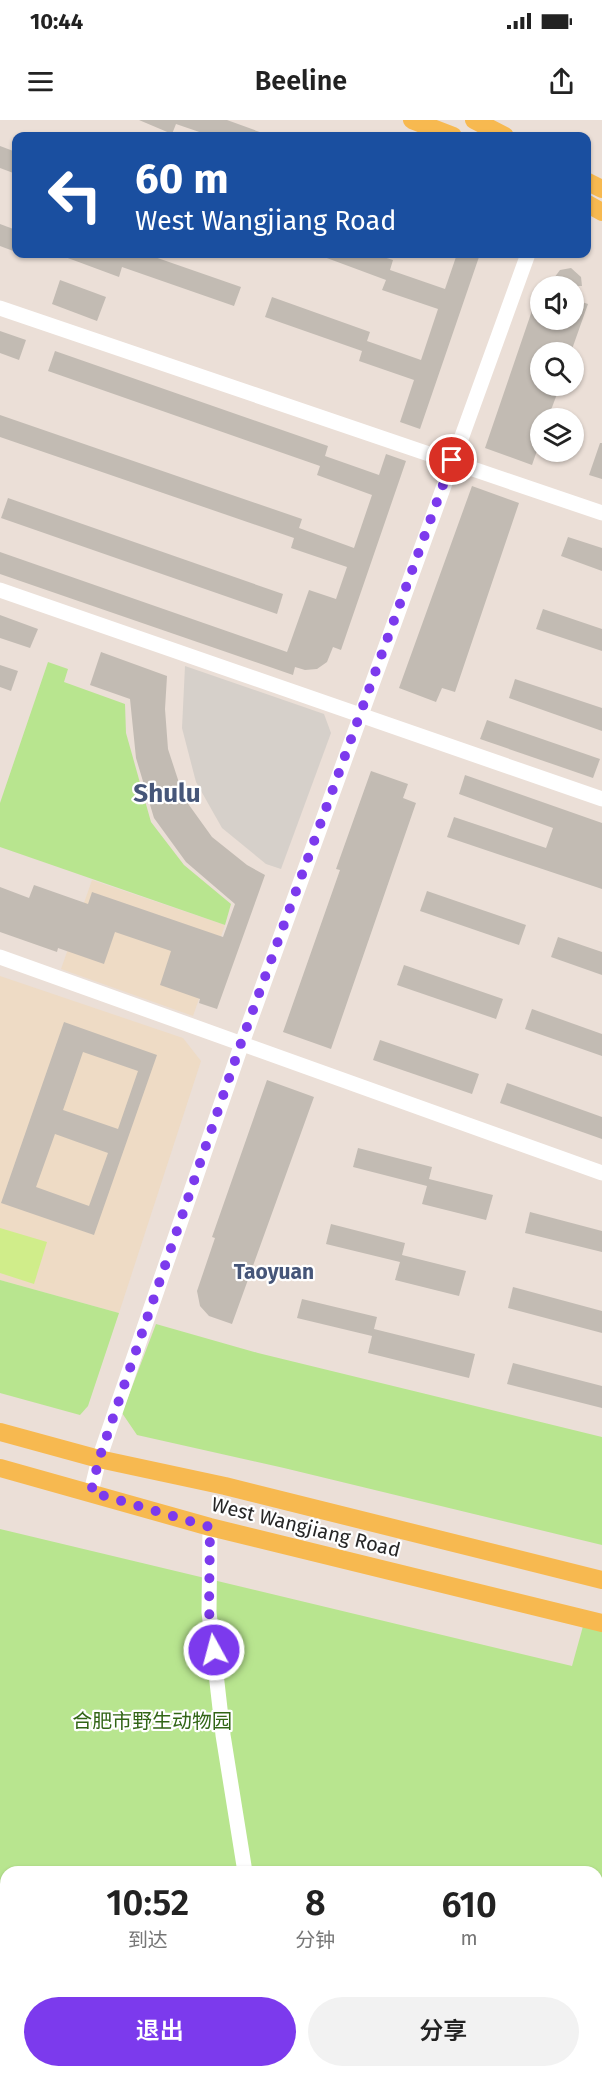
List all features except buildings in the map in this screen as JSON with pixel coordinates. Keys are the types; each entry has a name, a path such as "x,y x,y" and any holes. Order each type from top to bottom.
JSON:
{"main road":[{"path":"412,120 443,132"},
{"path":"474,120 497,132"},
{"name":"West Wangjiang Road","path":"0,1432 99,1459 225,1486 602,1580"},
{"name":"West Wangjiang Road","path":"0,1468 210,1527 602,1623"}],"street":[{"path":"91,1492 99,1459 242,1044 358,716 527,258"},
{"path":"0,308 452,460 602,513"},
{"path":"0,590 602,799"},
{"path":"0,957 602,1173"},
{"path":"210,1527 209,1612 223,1736 244,1866"}],"shaded area":[{"path":"185,666 324,714 331,733 281,869 266,864 222,828 196,782 182,728"},
{"path":"92,880 225,925 193,1016 61,969"},
{"path":"0,976 183,1038 201,1061 119,1313 0,1280"}],"green space":[{"path":"48,662 68,669 64,682 125,704 126,733 151,822 184,865 231,904 225,925 0,847 0,803"},
{"path":"0,1228 47,1242 34,1284 0,1273"},
{"path":"0,1280 119,1313 88,1406 80,1415 0,1393"},
{"path":"156,1324 258,1353 602,1437 602,1545 137,1435 122,1413"},
{"name":"合肥市野生动物园","path":"0,1529 572,1666 585,1619 602,1623 602,1866 0,1866"}],"district":[{"name":"Shulu","path":"167,793"},
{"name":"Taoyuan","path":"274,1272"}],"route":[{"path":"214,1650 209,1612 210,1527 91,1492 99,1459 240,1046 452,460"}]}
